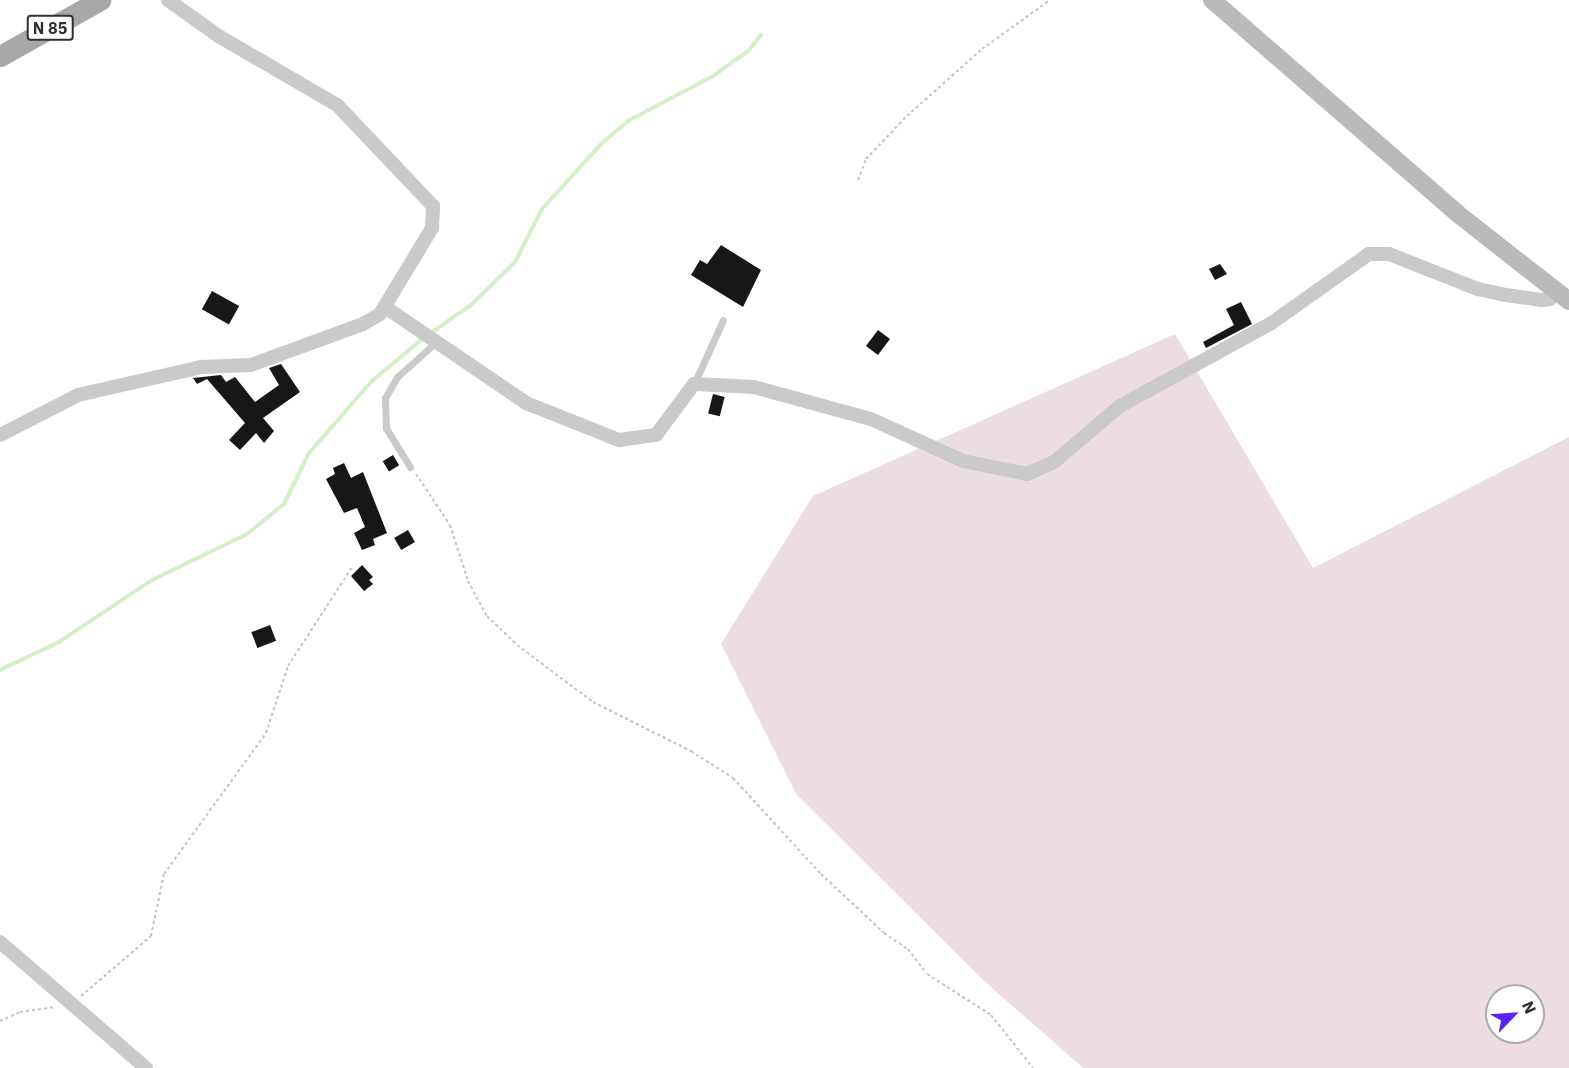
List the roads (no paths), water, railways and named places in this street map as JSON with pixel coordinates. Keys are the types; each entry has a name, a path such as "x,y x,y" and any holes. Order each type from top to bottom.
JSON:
{"main road":[{"name":"N 85","path":"0,56 100,0"},
{"path":"1212,0 1458,214 1563,296"}],"street":[{"path":"0,435 57,405 101,388 201,367 251,364 280,357 374,319 385,307 432,228 433,206 337,105 220,37 168,0"},
{"path":"385,307 526,403 619,440 656,435 694,384 754,387 871,419 963,461 1027,474 1054,462 1120,406 1242,341 1368,254 1389,254 1478,289 1542,300 1563,296"},
{"path":"0,942 147,1068"}],"lane":[{"path":"694,384 723,320"},
{"path":"410,467 386,428 385,398 397,377 435,343"}],"waterway":[{"path":"431,333 471,305 515,262 542,209 602,143 628,121 713,76 748,51 761,35"},
{"path":"0,670 59,642 152,580 247,534 284,504 309,453 372,381 421,340"}]}
